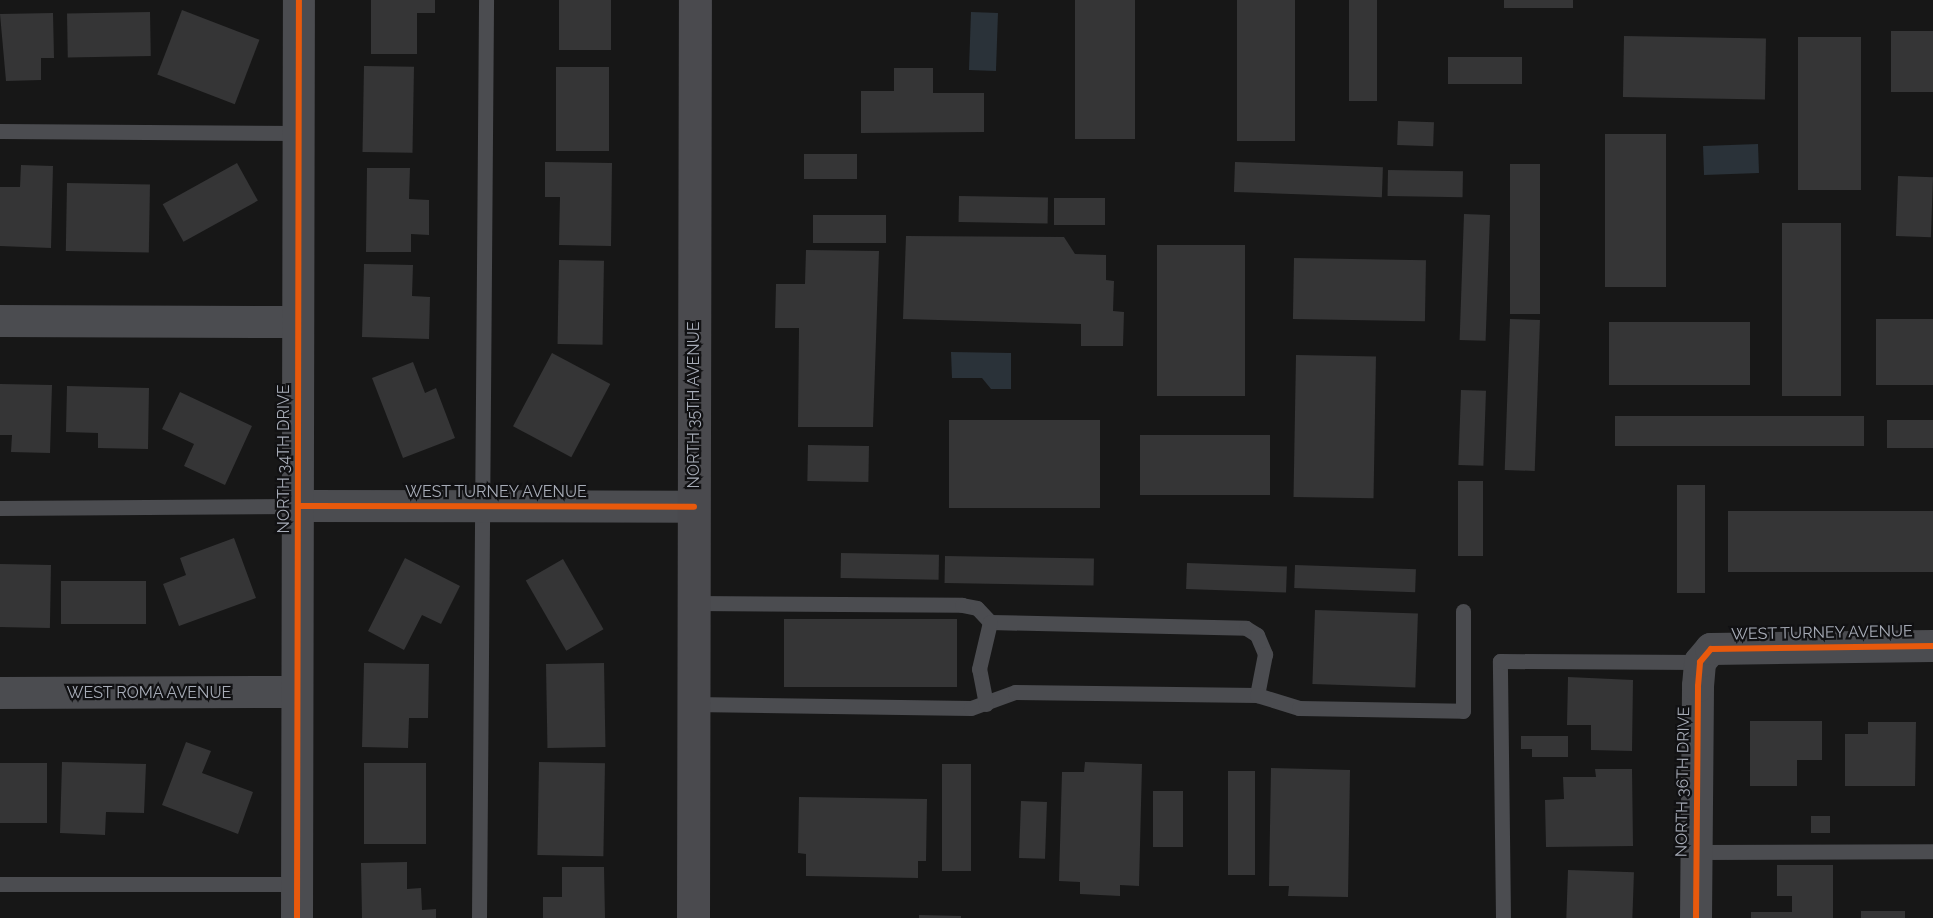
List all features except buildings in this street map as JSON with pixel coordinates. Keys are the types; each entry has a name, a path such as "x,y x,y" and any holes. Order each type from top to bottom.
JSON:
{"main road":[{"name":"NORTH 35TH AVENUE","path":"693,918 695,0"}],"street":[{"name":"NORTH 34TH DRIVE","path":"297,918 299,0"},
{"path":"0,321 298,322"},
{"name":"WEST TURNEY AVENUE","path":"298,506 694,507"},
{"name":"WEST TURNEY AVENUE","path":"1706,656 1933,646"},
{"name":"NORTH 36TH DRIVE","path":"1696,918 1696,852 1706,656"},
{"name":"WEST ROMA AVENUE","path":"0,693 297,692"}],"lane":[{"path":"479,918 484,505 486,0"},
{"path":"0,131 299,133"},
{"path":"0,508 298,506"},
{"path":"694,603 962,605 977,608 990,622 1246,628 1257,635 1264,654 1257,695"},
{"path":"693,704 987,704 1015,692 1257,695 1299,708 1463,711 1463,611"},
{"path":"987,704 979,669 990,622"},
{"path":"1503,918 1500,661 1706,656"},
{"path":"1696,852 1933,851"},
{"path":"0,884 297,884"}],"shaded area":[{"path":"971,12 998,13 996,71 969,70"},
{"path":"1758,144 1759,173 1704,175 1703,146"},
{"path":"951,352 1011,353 1011,389 991,389 982,378 952,378"}],"cycle path":[{"path":"297,918 299,0"},
{"path":"298,506 694,507"},
{"path":"1696,918 1698,686 1700,662 1711,649 1933,646"}]}
